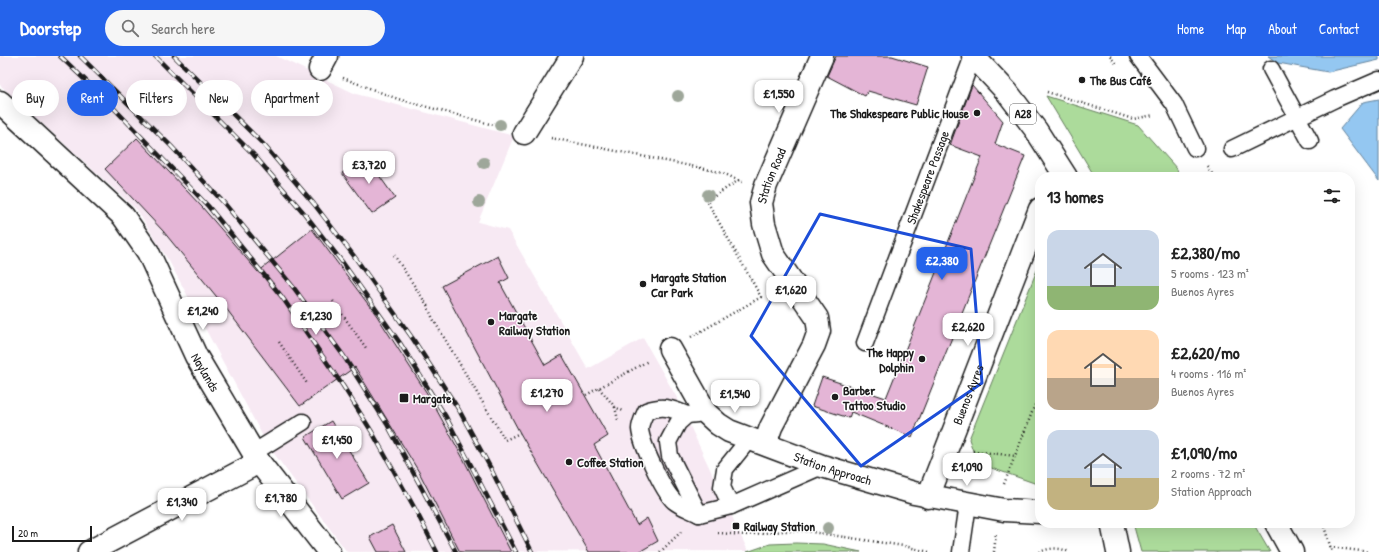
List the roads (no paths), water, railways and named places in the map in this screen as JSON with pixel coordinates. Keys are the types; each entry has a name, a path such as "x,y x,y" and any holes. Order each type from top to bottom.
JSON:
{"main road":[{"path":"524,133 572,56"},
{"name":"Station Road","path":"757,441 771,427 814,345 819,331 817,318 773,254 764,224 761,202 766,185 822,56"},
{"name":"A28","path":"973,56 1011,98 1036,130 1063,172"},
{"name":"Naylands","path":"0,102 123,216 148,252 196,356 256,457 329,552"},
{"name":"Buenos Ayres","path":"928,497 1035,229"},
{"name":"Station Approach","path":"670,349 696,414 729,431 822,466 928,497 1004,510 1035,512"},
{"path":"89,552 256,457"},
{"path":"1113,528 1118,552"},
{"path":"1279,528 1293,552"}],"lane":[{"name":"Shakespeare Passage","path":"865,343 973,56"},
{"path":"1138,56 1174,104 1195,148"},
{"path":"1271,69 1310,141"},
{"path":"1232,150 1335,99 1379,80"},
{"path":"696,414 657,407 646,411 640,429 658,478 674,501 699,514 731,506 822,466"},
{"path":"696,414 678,423 668,442 670,456 699,514"},
{"path":"256,457 303,422"},
{"path":"731,506 722,488 725,469 757,441"},
{"path":"961,552 968,504"}],"water":[{"path":"1268,56 1379,56 1379,60 1328,72 1278,63"},
{"path":"1379,99 1379,181 1340,129 1363,102"}],"railway":[{"path":"60,56 106,100 208,206 282,297 343,386 372,432 414,507 437,552"},
{"path":"80,56 171,146 224,203 294,288 343,355 387,424 456,552"},
{"path":"155,56 253,154 304,213 343,263 400,343 446,417 516,552"},
{"path":"174,56 263,144 314,204 354,256 413,339 459,410 490,467 532,552"}],"place":[{"name":"The Bus Café","path":"1082,80"},
{"name":"The Shakespeare Public House","path":"977,113"},
{"name":"Margate Station Car Park","path":"643,284"},
{"name":"Margate Railway Station","path":"491,322"},
{"name":"The Happy Dolphin","path":"922,359"},
{"name":"Barber Tattoo Studio","path":"835,397"},
{"name":"Margate","path":"404,398"},
{"name":"Coffee Station","path":"569,462"},
{"name":"Railway Station","path":"736,526"}]}
